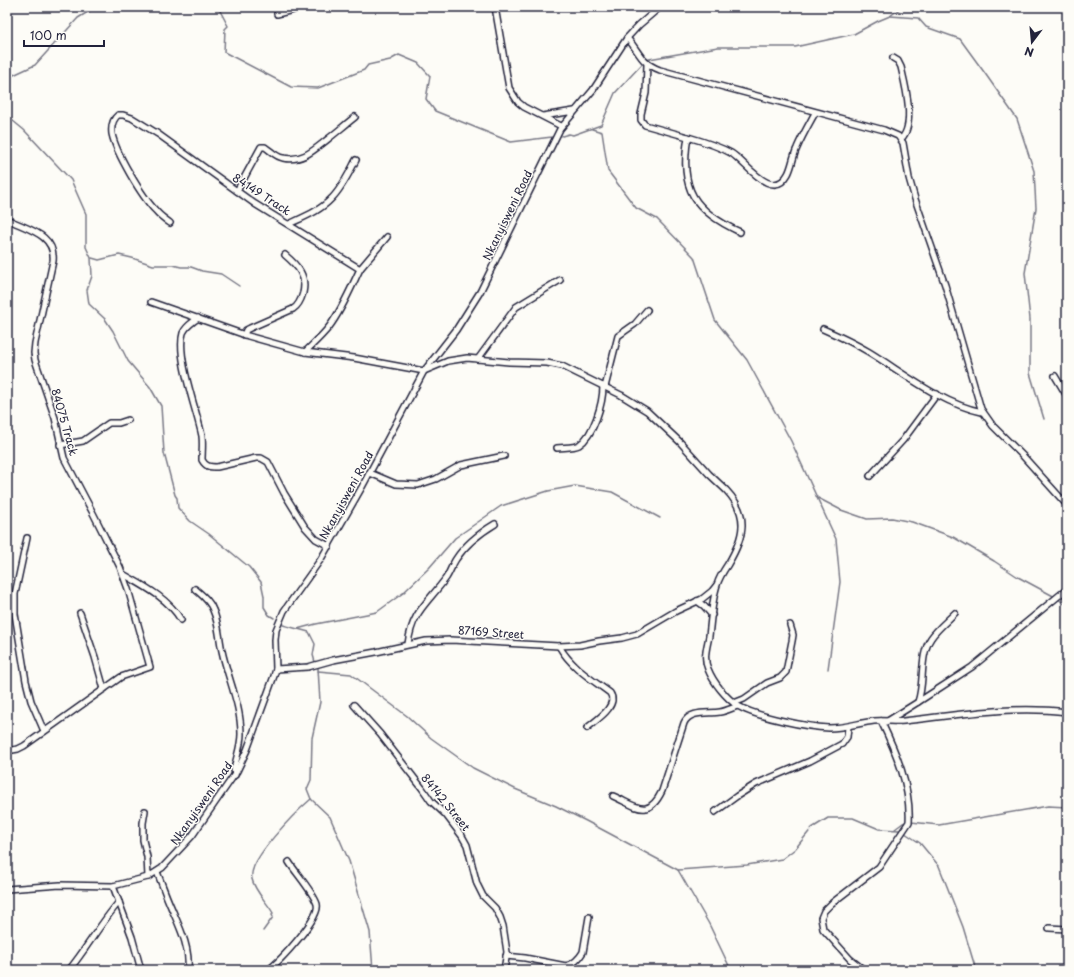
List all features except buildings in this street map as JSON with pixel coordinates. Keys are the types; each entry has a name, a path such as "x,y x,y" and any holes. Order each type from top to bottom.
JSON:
{"street":[{"path":"277,14 293,10 298,7"},
{"path":"495,7 509,88 518,102 524,107 561,126"},
{"name":"Nkanyisweni Road","path":"7,889 60,885 113,886 148,877 167,864 192,836 234,775 247,750 276,669 275,640 280,618 289,603 308,579 329,546 370,473 424,371 456,330 480,292 561,126 593,90 627,38 639,25 660,7"},
{"path":"627,38 647,64 660,70 889,132 901,139 904,146 909,178 915,199 945,285 982,412 993,426 1023,456 1067,505"},
{"path":"893,58 898,61 901,67 908,108 907,129 905,135 901,139"},
{"path":"647,64 646,93 641,118 645,125 688,137 730,152 756,177 769,184 784,180 788,174 797,148 816,112"},
{"path":"542,116 574,111"},
{"name":"84149 Track","path":"170,223 156,211 145,198 116,146 112,134 112,125 114,119 118,115 132,118 158,134 255,204 360,268"},
{"path":"237,191 261,147 265,147 274,154 283,158 294,159 304,156 314,151 355,117"},
{"path":"688,137 685,152 685,168 688,183 693,196 706,212 725,225 740,232"},
{"path":"288,224 312,213 332,198 339,190 356,160"},
{"name":"84075 Track","path":"7,219 43,236 52,248 53,261 35,343 34,353 37,367 67,464 113,552 122,574 150,667 127,674 104,689"},
{"path":"305,352 333,321 360,268 387,237"},
{"path":"244,335 246,330 297,307 305,285 298,267 285,255"},
{"path":"478,359 516,307 560,280"},
{"path":"151,302 244,335 305,352 354,358 424,371 438,364 457,359 555,364 639,405 652,416 726,490 735,501 741,516 742,530 737,549 717,585 705,656 707,666 717,684 736,704 759,714 807,725 831,728 848,727 874,722 898,722 948,715 1009,710 1041,709 1067,712"},
{"path":"557,448 575,446 584,440 595,422 600,407 618,336 635,324 647,310"},
{"path":"198,318 186,327 182,346 191,393 202,436 202,460 204,464 206,466 217,467 256,458 265,459 305,527 316,539 329,546"},
{"path":"823,329 856,344 937,394 963,407 982,412"},
{"path":"1055,376 1067,396"},
{"path":"870,476 903,440 937,394"},
{"path":"60,445 83,441 108,423 119,423 128,420"},
{"path":"370,473 396,484 418,485 436,479 461,465 504,456"},
{"path":"408,644 411,626 416,614 446,578 456,559 468,545 482,532 494,524"},
{"path":"27,538 15,594 16,614 26,681 31,701 44,731"},
{"path":"122,574 164,600 181,620"},
{"name":"87169 Street","path":"276,669 315,666 333,660 376,652 426,640 559,646 580,645 632,636 642,632 676,610 697,601 712,591 717,585"},
{"path":"196,589 208,601 214,611 224,662 233,689 240,720 241,735 234,775"},
{"path":"883,722 918,702 972,667 1067,589"},
{"path":"697,601 712,615"},
{"path":"7,751 18,749 104,689 80,613"},
{"path":"918,702 923,682 923,663 926,649 931,638 955,613"},
{"path":"613,796 640,808 647,809 657,802 687,718 691,715 721,712 744,699 767,683 780,678 786,672 792,641 790,625"},
{"path":"559,646 570,662 610,693 613,697 609,708 587,728"},
{"name":"84142 Street","path":"354,705 380,734 431,801 446,815 462,836 467,845 476,884 483,896 500,917 505,940 506,956 504,970"},
{"path":"864,970 850,959 823,929 821,918 824,911 832,903 879,867 909,822 910,815 906,789 893,746 883,722"},
{"path":"715,812 756,784 810,761 842,744 846,737 848,727"},
{"path":"145,811 143,840 147,857 148,877"},
{"path":"268,970 283,957 312,921 317,907 316,902 289,862"},
{"path":"157,872 183,933 188,950 188,970"},
{"path":"113,886 132,937 141,970"},
{"path":"69,970 119,902"},
{"path":"506,956 566,966 571,964 581,957 584,952 589,917"},
{"path":"1050,928 1067,929"}],"waterway":[{"path":"7,78 35,65 78,18 96,7"},
{"path":"218,7 228,26 225,29 224,52 291,87 318,88 364,70 368,65 390,60 399,55 418,63 430,76 426,99 435,111 511,142 552,137"},
{"path":"649,59 718,47 795,47 854,34 890,16 902,7"},
{"path":"890,16 918,18 926,27 960,39 1017,119 1034,171 1036,208 1025,273 1030,319 1030,373 1044,419"},
{"path":"562,136 569,134 573,135 601,125 615,93 643,63"},
{"path":"7,116 24,130 71,180 86,214 86,247 91,258 92,276 87,290 89,304 105,319 113,331 128,361 150,387 161,406 164,453 177,498 178,508 190,521 209,534 249,567 261,582 264,596 264,607 269,615 274,618"},
{"path":"592,129 602,132 608,171 636,208 657,219 694,257 715,320 747,360 791,441 836,539 840,582 828,669"},
{"path":"92,258 99,260 119,255 153,265 191,267 202,271 221,274 239,286"},
{"path":"297,629 377,612 403,593 429,568 455,538 501,506 548,491 575,486 612,492 660,518"},
{"path":"816,497 841,510 867,519 892,518 912,522 953,537 1018,577 1057,598 1067,606"},
{"path":"283,625 309,632 315,644 313,655 315,662"},
{"path":"263,931 273,917 273,913 258,893 252,879 253,871 257,860 274,836 311,799 307,789 311,780 312,738 320,702 318,668"},
{"path":"318,671 351,674 407,716 431,738 473,768 515,789 556,806 678,870 747,865 782,859 795,849 812,828 828,818 853,818 879,829 899,830"},
{"path":"311,799 330,817 349,861 370,932 373,970"},
{"path":"911,822 939,825 1048,806 1067,807"},
{"path":"895,829 907,822"},
{"path":"905,833 920,843 939,866 963,927 976,970"},
{"path":"678,870 709,924 731,970"}]}
